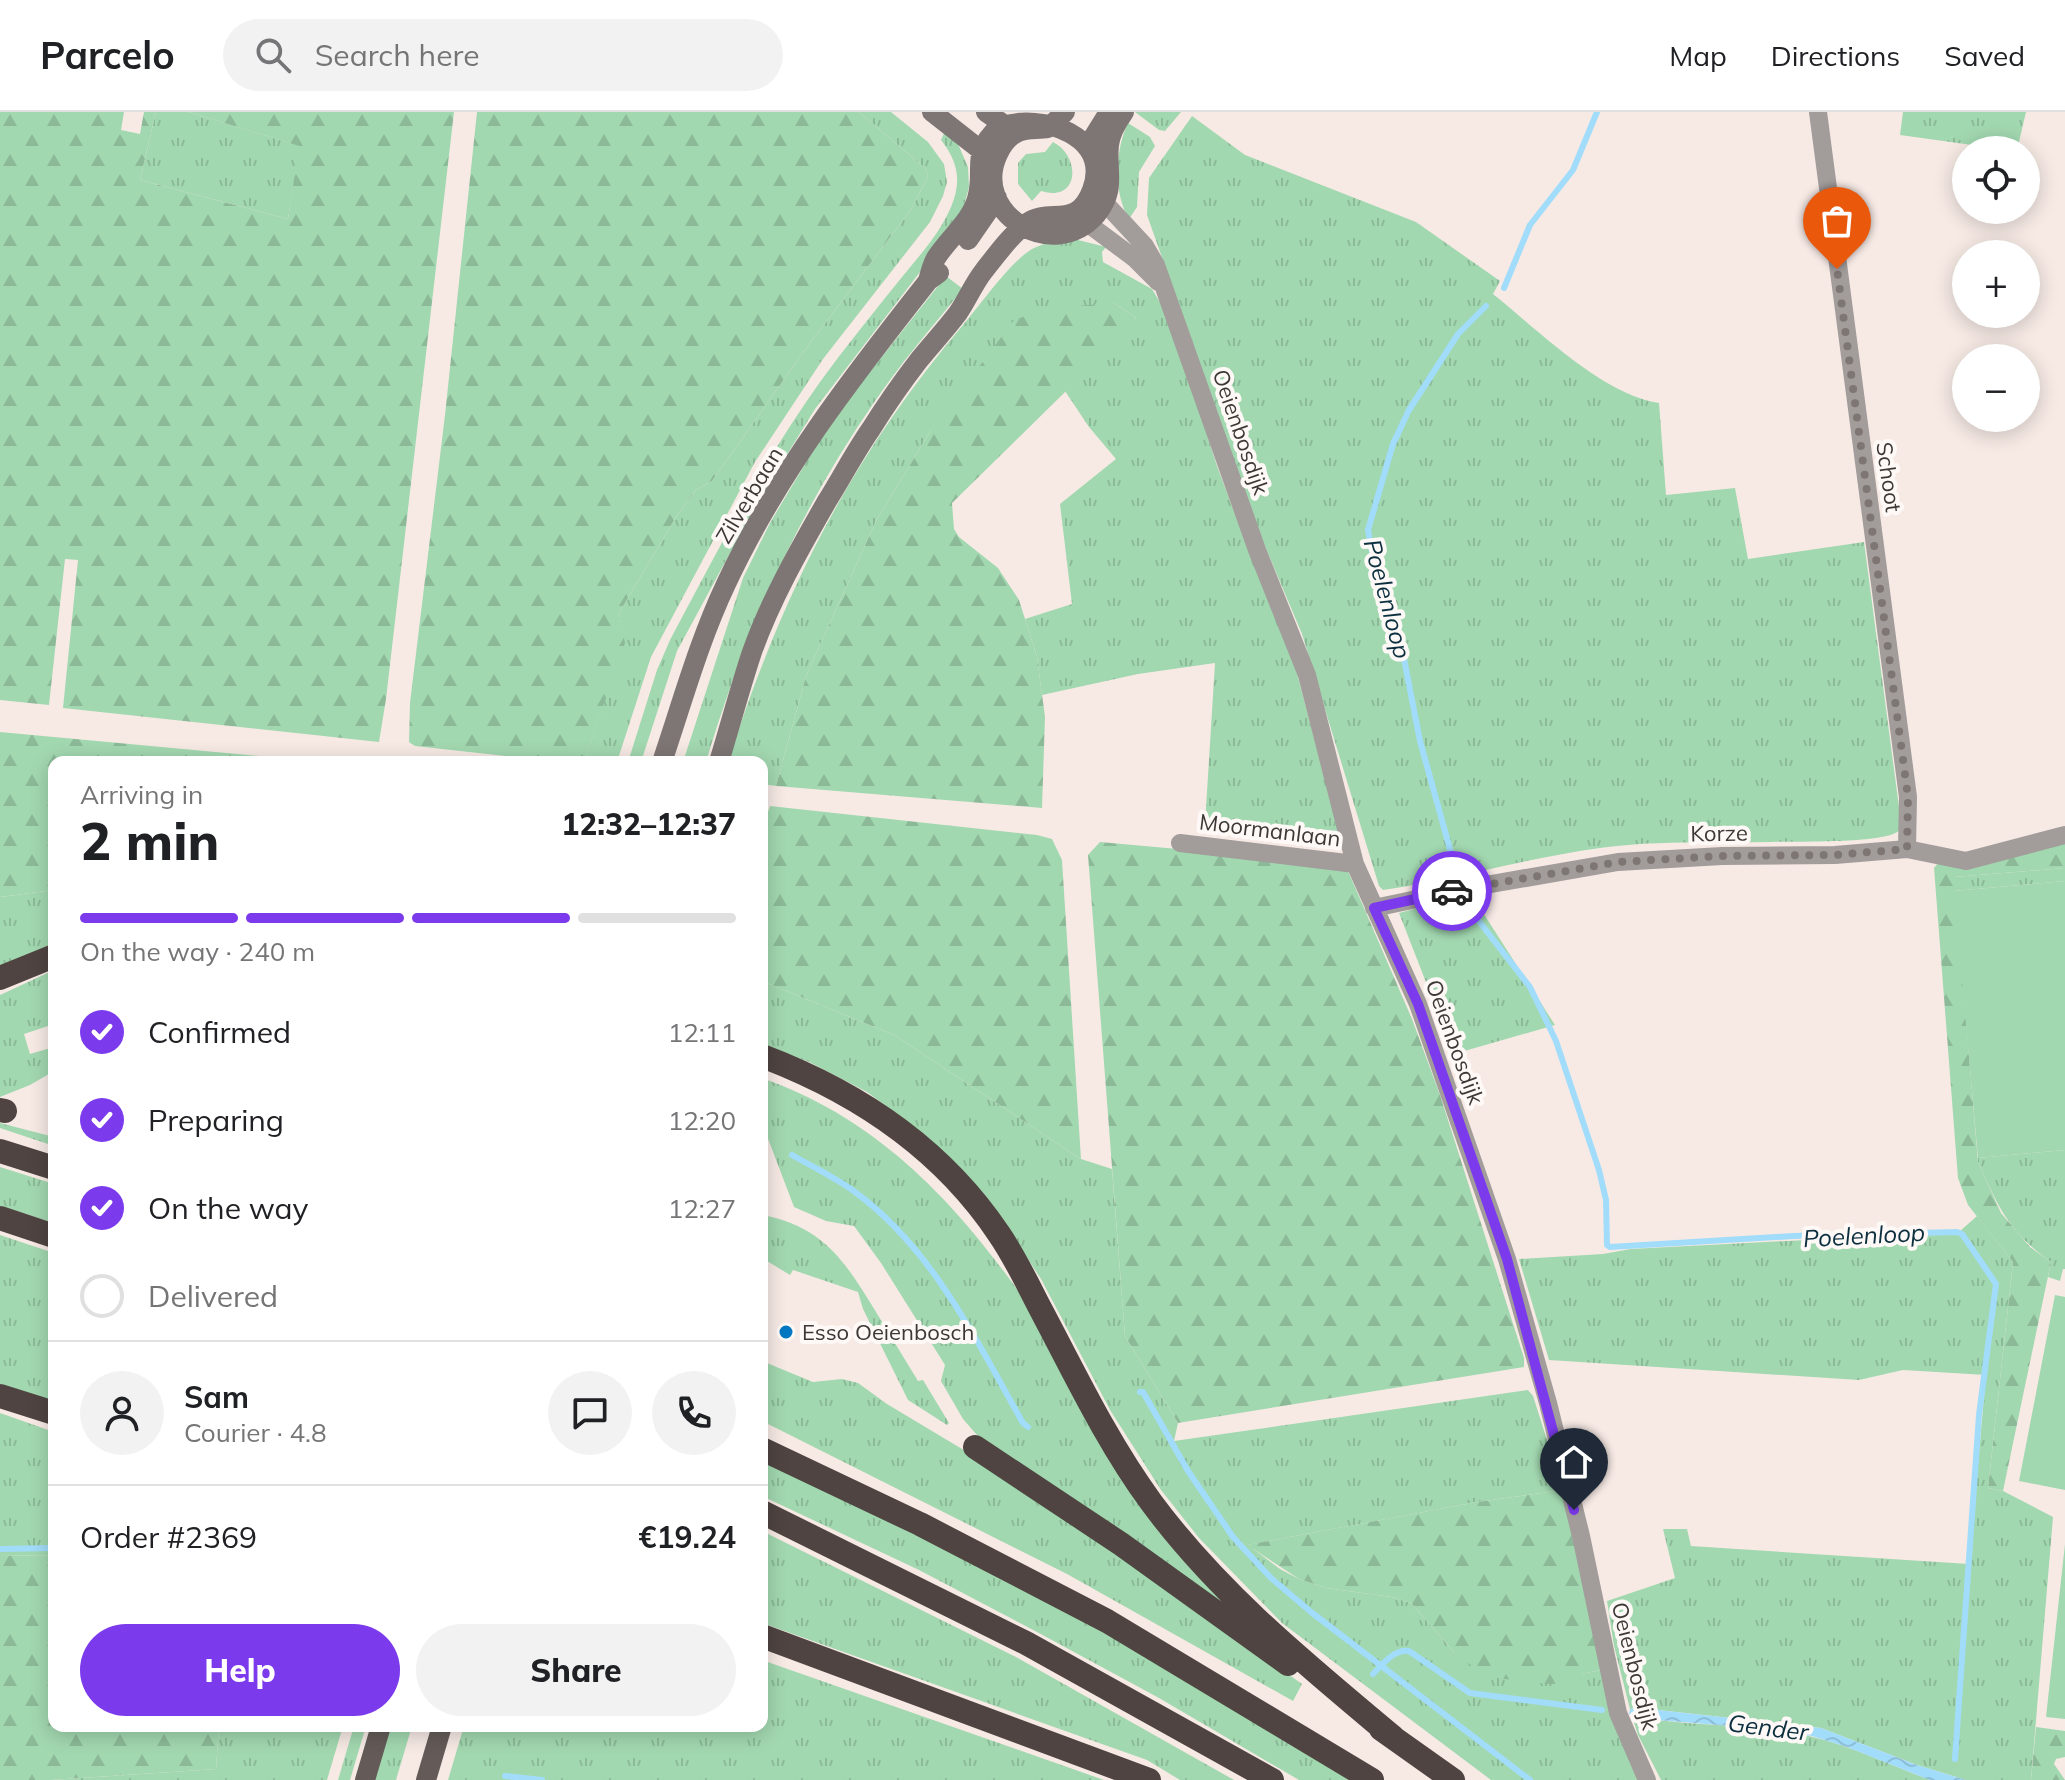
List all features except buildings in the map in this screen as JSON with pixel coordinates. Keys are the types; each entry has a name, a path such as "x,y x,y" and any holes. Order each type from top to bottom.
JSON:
{"highway":[{"path":"0,978 48,958"},
{"path":"768,1059 831,1086 877,1113 916,1142 953,1177 1001,1236 1106,1433 1168,1523 1232,1594 1297,1657 1393,1737"},
{"path":"0,1151 48,1166"},
{"path":"0,1218 48,1234"},
{"path":"0,1396 48,1411"},
{"path":"975,1447 1121,1544 1453,1780"},
{"path":"768,1452 920,1524 1107,1621 1372,1780"},
{"path":"768,1515 1026,1643 1272,1780"},
{"path":"768,1638 1149,1780"}],"main road":[{"path":"932,112 988,156"},
{"path":"1062,115 1048,128 1031,128 1015,133 999,151 978,164 988,193 1008,215 1029,230 1069,232 1087,223 1098,196 1095,167 1109,112"},
{"path":"1099,145 1124,112"},
{"path":"988,156 988,140 995,118 1035,113 1062,115 1099,145"},
{"name":"Zilverbaan","path":"664,756 706,633 747,542 834,404 928,281 945,268 988,193"},
{"path":"721,756 753,650 788,569 869,432 919,360 959,311 970,289 1029,230 1037,218 1055,218 1075,212 1098,196"},
{"path":"365,1780 379,1732"},
{"path":"426,1780 440,1732"}],"street":[{"name":"Schoot","path":"1818,112 1908,797 1907,849"},
{"name":"Oeienbosdijk","path":"1098,196 1145,246 1156,265 1257,550 1307,675 1355,864 1418,1004 1507,1259 1577,1522 1618,1713 1647,1780"},
{"name":"Oeienbosdijk","path":"1087,223 1134,258 1163,287"},
{"name":"Korze","path":"1374,908 1618,862 1722,856 1835,855 1907,849 1966,861 2065,835"},
{"name":"Moormanlaan","path":"1180,843 1355,864"}],"green space":[{"path":"0,112 124,112 121,130 140,134 144,112 156,112 140,180 288,219 299,146 189,112 454,112 379,742 63,708 78,560 65,559 49,705 0,700"},
{"path":"156,112 189,112 300,146 288,219 140,180"},
{"path":"477,112 859,112 926,169 928,177 910,211 807,347 712,481 696,490 676,517 619,613 625,643 586,756 505,756 415,746 409,742 410,703"},
{"path":"859,112 891,112 928,142 944,164 947,182 943,196 930,222 823,359 755,462 651,657 619,756 586,756 624,643 619,613 676,517 696,490 712,481 807,347 910,211 928,177 926,169"},
{"path":"1135,112 1181,112 1165,131"},
{"path":"1903,112 2026,112 2020,136 1952,136 1952,142 1900,135"},
{"path":"1192,116 1245,155 1416,222 1500,281 1493,294 1572,359 1616,388 1659,403 1666,495 1735,488 1748,559 1864,542 1901,822 1899,831 1875,838 1838,841 1621,845 1383,890 1379,886 1302,634 1259,532 1147,215 1149,178"},
{"path":"1128,123 1150,137 1155,146 1139,172 1137,207 1129,219 1118,184 1118,158"},
{"path":"945,131 958,144 968,167 969,187 964,206 920,272 815,409 756,505 677,651 643,756 630,756 657,670 670,640 759,476 820,382 929,244 946,217 957,180 955,164 941,140"},
{"path":"1053,142 1068,157 1072,176 1063,190 1054,193 1041,191 1032,201 1018,184 1018,163 1026,154 1045,152"},
{"path":"1074,239 1106,247 1102,252 1103,262 1152,289 1169,317 1217,466 1249,551 1286,631 1340,837 1205,824 1215,663 1138,674 1042,695 1037,657 1025,619 1072,604 1060,504 1116,459 1065,391 1136,318 1114,303 931,430 876,521 806,676 776,786 768,785 768,756 730,756 771,642 823,531 853,478 923,375 996,284 1023,255 1053,242"},
{"path":"946,276 963,289 883,389 820,488 756,622 708,756 685,756 743,578 770,523 814,449 865,378"},
{"path":"1114,303 1136,318 1119,339 952,503 954,529 959,537 998,568 1019,600 1037,657 1045,717 1042,808 776,786 806,676 876,521 931,430 1015,319 1064,307"},
{"path":"0,732 260,756 48,756 48,891 0,897"},
{"path":"770,806 1052,839 1062,860 1081,1159 894,1035 768,983"},
{"path":"1100,842 1345,864 1412,1019 1440,1095 1524,1358 1524,1367 1178,1423 1125,1336 1088,855"},
{"path":"2065,842 2065,868 1954,877 1978,1162 2001,1213 2030,1247 2051,1262 2003,1491 1988,1488 2013,1262 1968,1205 1958,1178 1934,868 1939,862"},
{"path":"2065,868 2065,881 1954,891 1954,877"},
{"path":"2065,881 2065,1150 1978,1158 1954,891"},
{"path":"48,891 48,946 0,967 0,897"},
{"path":"1471,894 1555,1025 1454,1054 1399,913"},
{"path":"48,973 48,1026 24,1034 30,1054 48,1049 48,1074 0,1097 0,995"},
{"path":"768,983 894,1035 1081,1159 1112,1169 1125,1336 1178,1423 1174,1441 1528,1390 1533,1396 1563,1490 1477,1502 1248,1545 1299,1579 1326,1588 1392,1597 1411,1603 1454,1652 1581,1674 1601,1670 1640,1780 1491,1780 1282,1623 1199,1538 1161,1490 1110,1410 1041,1279 998,1214 964,1172 917,1129 867,1092 809,1062 768,1047"},
{"path":"768,1081 818,1102 868,1133 913,1169 954,1210 991,1255 1060,1351 1240,1623 976,1434 963,1419 941,1381 945,1365 854,1226 826,1221 794,1207 768,1139"},
{"path":"0,1123 48,1135 48,1144 0,1128"},
{"path":"2065,1150 2065,1269 2060,1281 2048,1277 2051,1262 2024,1240 2006,1218 1978,1158"},
{"path":"0,1167 48,1182 48,1221 0,1206"},
{"path":"768,1216 802,1228 831,1249 865,1294 918,1381 923,1380 949,1423 947,1425 908,1400 863,1309 858,1292 793,1270 790,1275 768,1262"},
{"path":"1977,1216 2013,1262 1988,1488 2003,1491 2053,1517 2031,1780 1966,1780 1917,1765 1821,1728 1630,1709 1614,1646 1607,1601 1675,1578 1663,1529 1687,1529 1691,1546 1969,1564 1986,1375 1903,1370 1859,1380 1549,1360 1519,1259 1603,1254 1631,1249 1959,1232"},
{"path":"0,1235 48,1251 48,1404 0,1387"},
{"path":"2055,1295 2065,1297 2065,1490 2019,1481"},
{"path":"768,1363 813,1382 842,1379 858,1383 887,1404 1027,1488 1302,1684 1293,1701 1067,1574 768,1424"},
{"path":"0,1413 48,1430 48,1555 0,1556"},
{"path":"768,1461 1045,1599 1152,1659 1349,1780 1299,1780 1159,1698 919,1570 768,1499"},
{"path":"1563,1490 1601,1670 1581,1674 1573,1683 1549,1684 1505,1679 1480,1672 1454,1652 1411,1603 1392,1597 1326,1588 1299,1579 1247,1545 1477,1502"},
{"path":"768,1534 1016,1657 1234,1780 1180,1780 1147,1760 768,1625"},
{"path":"2065,1544 2065,1719 2046,1717"},
{"path":"48,1555 48,1732 219,1732 216,1769 51,1780 0,1780 0,1556"},
{"path":"768,1662 1104,1780 448,1780 462,1732 768,1732"},
{"path":"1632,1716 1809,1736 1856,1750 1931,1780 1661,1780"},
{"path":"2036,1727 2065,1731 2065,1757 2056,1759 2054,1764 2065,1780 2031,1780"},
{"path":"219,1732 341,1732 327,1780 51,1780 216,1769"},
{"path":"352,1732 364,1732 350,1780 338,1780"},
{"path":"387,1732 410,1732 396,1780 373,1780"}],"water":[{"path":"1630,1709 1821,1728 1917,1765 1966,1780 1930,1780 1812,1736 1767,1729 1645,1719 1629,1714"}],"waterway":[{"name":"Poelenloop","path":"1504,288 1530,225 1573,170 1597,112"},
{"name":"Poelenloop","path":"1456,871 1420,741 1398,628 1372,552 1368,530 1393,444 1409,410 1458,334 1486,306"},
{"name":"Poelenloop","path":"1464,902 1530,987 1556,1041 1599,1170 1606,1200 1607,1245 1957,1232 1962,1234 1996,1284 1979,1415 1955,1759"},
{"path":"792,1155 855,1192 908,1241 951,1298 1028,1427"},
{"path":"1140,1392 1143,1392 1188,1471 1233,1537 1271,1578 1530,1780"},
{"name":"Gender","path":"0,1549 48,1548"},
{"name":"Gender","path":"1373,1674 1394,1655 1409,1651 1470,1693 1602,1710"},
{"name":"Gender","path":"505,1776 542,1780"}],"way so far":[{"path":"1452,891 1618,862 1660,858 1835,855 1907,849 1908,797 1837,269"}],"place":[{"name":"Esso Oeienbosch","path":"786,1332"}],"route":[{"path":"1452,891 1374,908 1418,1004 1507,1259 1548,1403 1574,1510"}]}
